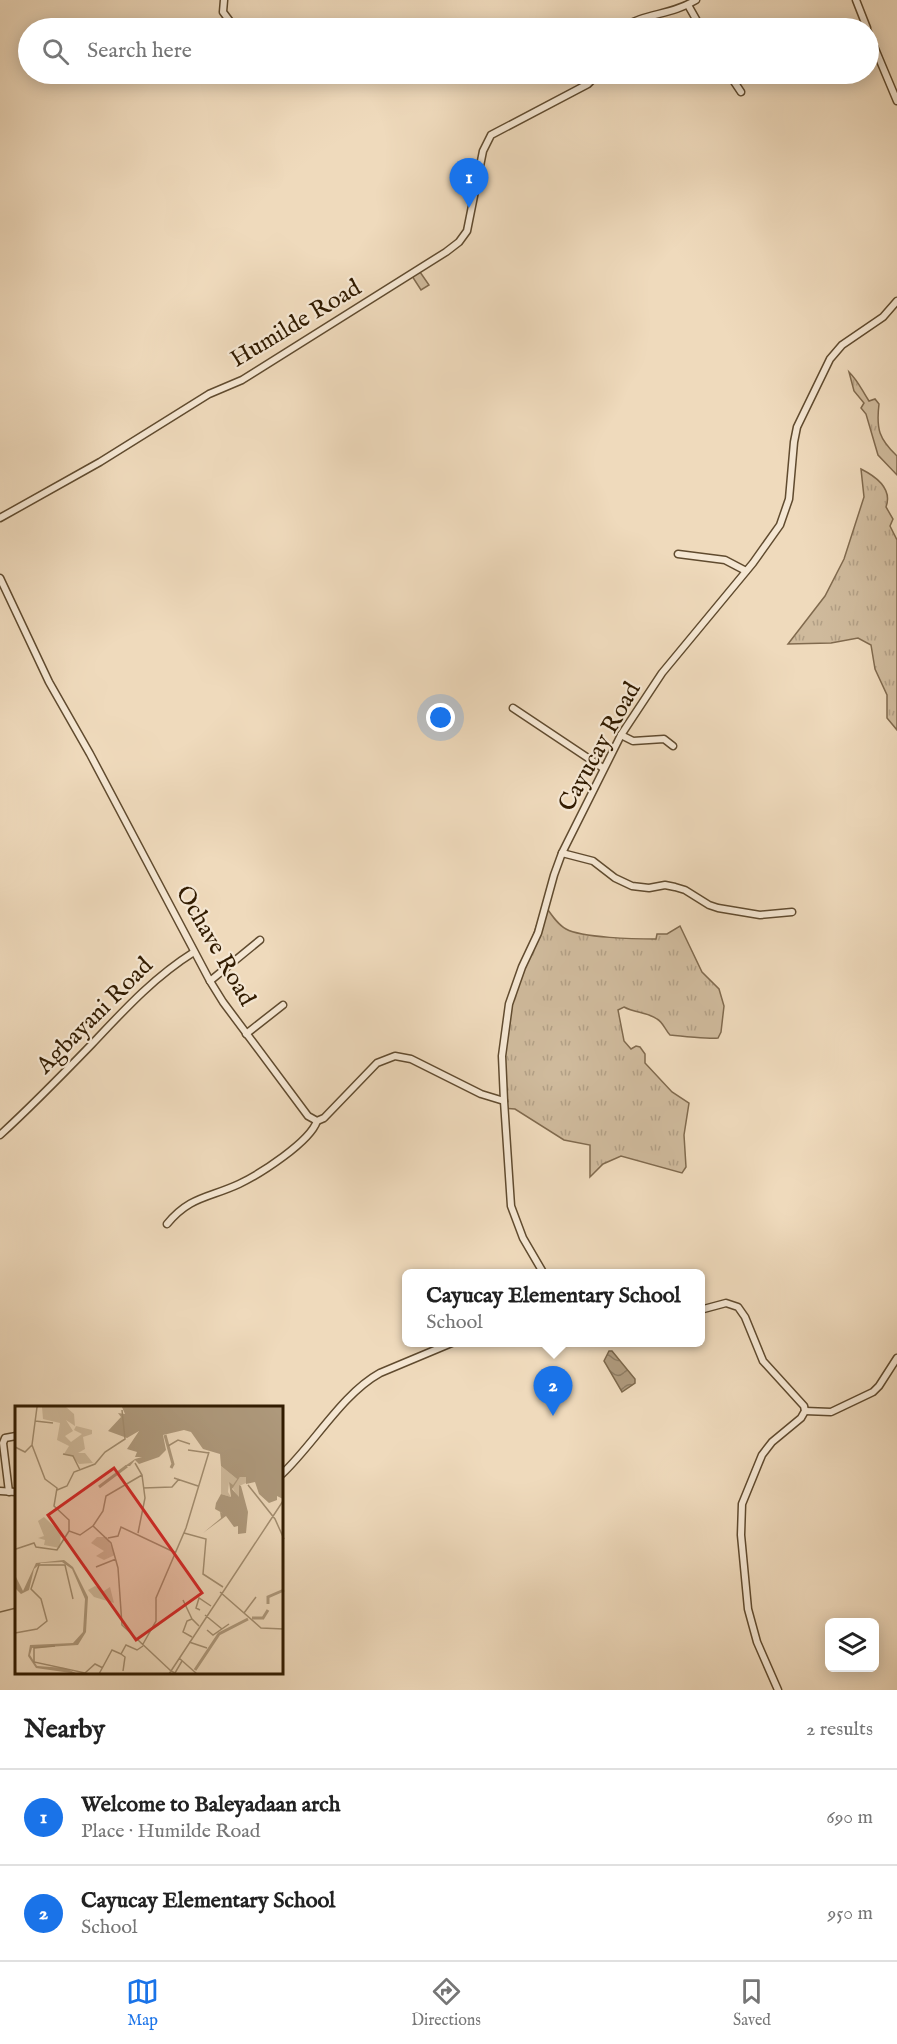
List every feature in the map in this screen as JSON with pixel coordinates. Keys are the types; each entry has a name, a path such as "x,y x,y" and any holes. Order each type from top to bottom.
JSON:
{"street":[{"path":"224,0 223,12 228,18"},
{"path":"640,18 668,13 696,0"},
{"path":"856,0 863,18"},
{"path":"688,5 695,18"},
{"path":"879,57 897,101"},
{"name":"Humilde Road","path":"0,518 117,452 209,394 242,380 446,252 464,237 469,225 483,151 491,135 588,84"},
{"path":"736,84 741,92"},
{"name":"Cayucay Road","path":"541,1269 523,1238 511,1206 502,1056 509,1004 522,967 538,933 562,853 621,735 662,673 746,571 783,518 789,499 797,427 826,365 842,345 883,317 897,301"},
{"path":"678,554 725,560 746,571"},
{"name":"Ochave Road","path":"0,578 54,691 90,754 210,981 304,1112 317,1120"},
{"path":"513,708 603,768"},
{"path":"621,735 633,741 664,739 673,746"},
{"path":"562,853 593,861 615,878 632,886 675,887 685,890 718,909 760,915 792,912"},
{"path":"210,981 260,940"},
{"name":"Agbayani Road","path":"0,1135 48,1089 130,1003 170,967 194,952"},
{"path":"246,1034 284,1005"},
{"path":"167,1224 184,1206 248,1180 290,1151 313,1131 317,1120 328,1114 377,1063 395,1056 411,1059 481,1094 504,1101"},
{"path":"705,1309 726,1303 741,1310 763,1361 800,1401 805,1411"},
{"path":"284,1472 369,1380 380,1373 442,1347"},
{"path":"805,1411 831,1412 873,1392 897,1358"},
{"path":"778,1690 757,1642 748,1609 741,1535 742,1504 757,1463 766,1449 801,1418 805,1411"},
{"path":"0,1491 13,1492 3,1441 5,1438 15,1436"}],"green space":[{"path":"420,272 429,285 421,290 412,276"},
{"path":"849,372 869,401 875,399 879,404 880,433 897,456 897,475 878,455 866,414 861,408 864,403 854,391"},
{"path":"861,469 872,475 885,488 888,500 886,507 893,519 890,526 897,540 897,730 887,718 887,695 875,669 871,645 858,638 831,643 788,644 825,596 844,559 864,497"},
{"path":"544,904 563,927 584,934 656,939 657,934 667,934 680,926 702,972 719,989 724,1006 721,1032 718,1038 670,1035 661,1022 653,1017 624,1007 618,1010 624,1041 631,1049 636,1046 640,1047 645,1054 645,1063 672,1092 689,1103 684,1135 686,1167 682,1173 621,1156 603,1164 590,1177 590,1145 564,1140 515,1109 503,1108 500,1073 503,1023"}],"water":[{"path":"609,1351 612,1351 635,1379 635,1383 622,1392 604,1361"}],"waterway":[{"path":"0,1612 15,1608"}],"place":[{"name":"Welcome to Baleyadaan arch","path":"469,208"},
{"name":"Cayucay Elementary School","path":"553,1416"}]}
